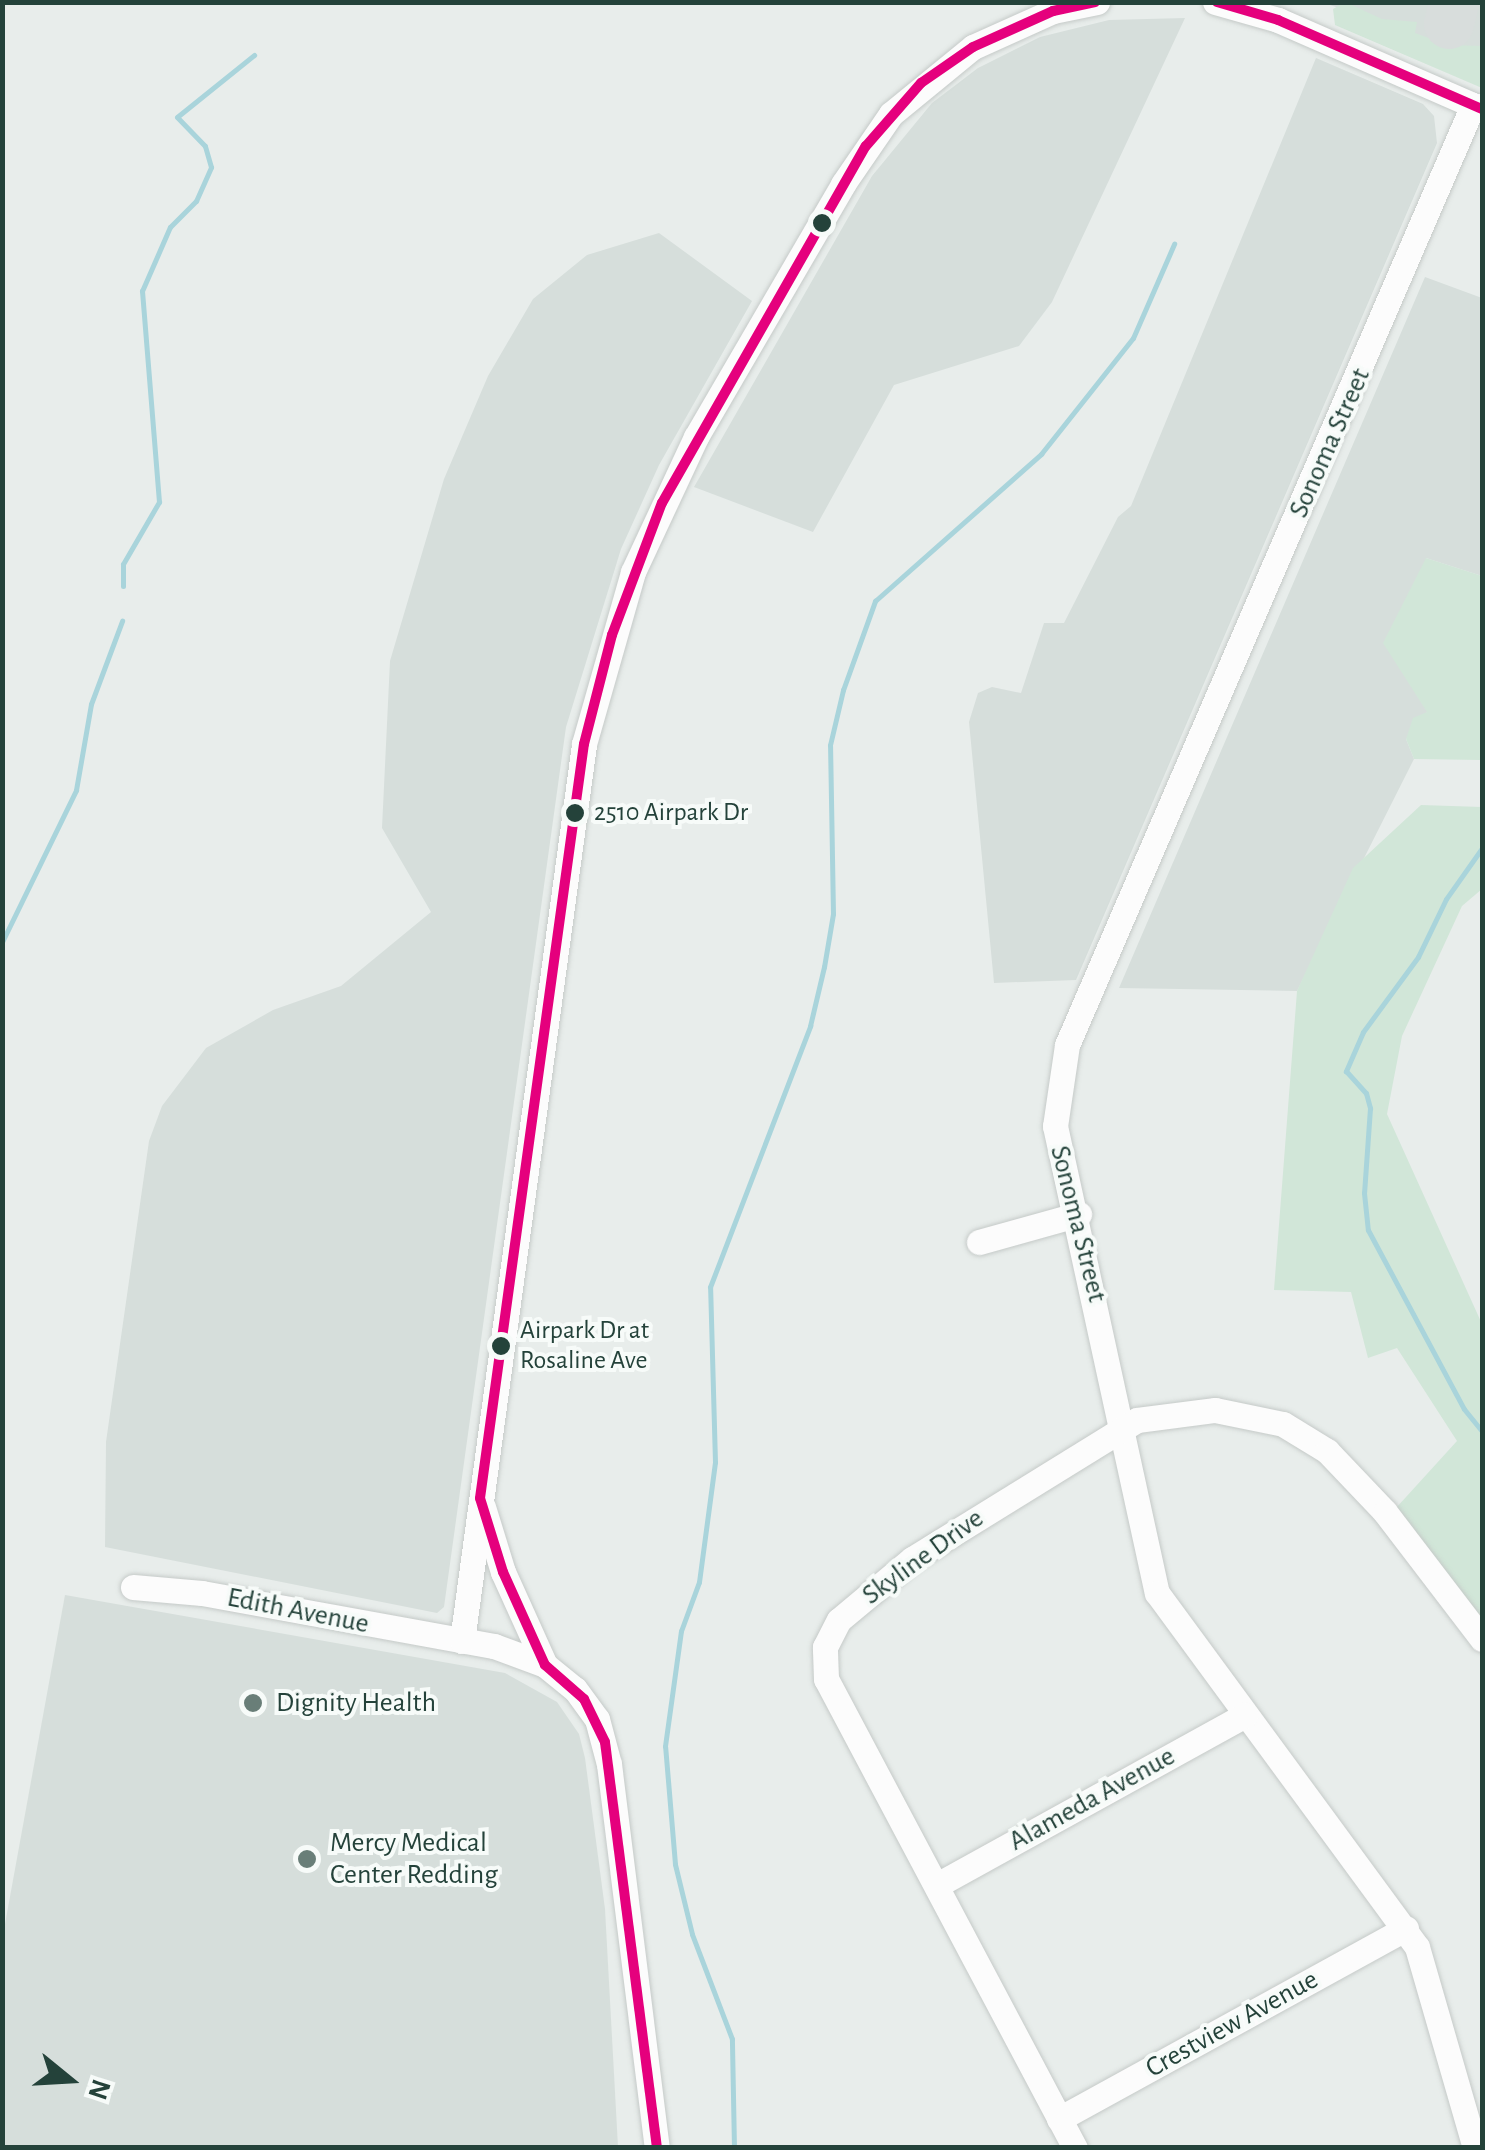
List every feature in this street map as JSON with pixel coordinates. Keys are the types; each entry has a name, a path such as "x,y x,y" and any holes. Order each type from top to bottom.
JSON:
{"street":[{"path":"462,1640 584,744 633,572 696,437 843,184 891,114 973,47 1052,12 1097,2"},
{"path":"1215,2 1278,20 1478,107"},
{"name":"Sonoma Street","path":"1475,2148 1428,1973 1406,1928 1157,1594 1079,1214 1055,1126 1067,1045 1478,107"},
{"path":"978,1242 1079,1214"},
{"name":"Skyline Drive","path":"1075,2148 940,1884 826,1678 828,1636 912,1559 1137,1420 1215,1410 1269,1419 1304,1434 1365,1488 1482,1639"},
{"path":"480,1498 503,1572 545,1665 584,1698 605,1742 657,2148"},
{"name":"Edith Avenue","path":"133,1587 202,1593 462,1640 545,1665"},
{"name":"Alameda Avenue","path":"940,1884 1245,1715"},
{"name":"Crestview Avenue","path":"1059,2119 1406,1928"}],"shaded area":[{"path":"1324,3 1482,3 1482,68 1339,8"},
{"path":"1185,18 1052,302 1019,346 894,385 813,532 694,487 872,176 932,103 978,68 1040,37 1109,20"},
{"path":"1316,58 1423,104 1434,116 1437,143 1076,980 994,983 969,722 978,693 992,687 1021,693 1044,623 1064,623 1118,517 1131,506"},
{"path":"659,233 752,301 659,465 621,549 566,727 444,1607 437,1613 105,1547 106,1442 149,1141 162,1106 206,1048 273,1010 341,986 431,912 382,828 390,661 444,479 488,376 533,299 587,255"},
{"path":"1425,277 1482,298 1482,576 1426,558 1427,712 1406,739 1414,759 1297,991 1119,988"},
{"name":"Mercy Medical Center Redding","path":"65,1595 505,1673 557,1702 579,1734 585,1758 605,1909 618,2147 3,2147 3,1935"}],"green space":[{"path":"1345,2 1382,19 1417,22 1415,33 1448,45 1482,46 1482,88 1335,25 1333,9"},
{"path":"1426,558 1482,576 1482,765 1480,760 1414,759 1406,739 1413,718 1427,712 1383,643"},
{"path":"1421,805 1482,807 1482,889 1462,906 1402,1036 1387,1114 1482,1324 1482,1621 1396,1508 1457,1441 1397,1348 1368,1358 1351,1292 1274,1290 1297,991 1353,868"}],"waterway":[{"path":"123,586 123,564 159,502 142,291 170,227 196,201 211,167 205,146 177,117 254,55"},
{"path":"734,2148 732,2039 692,1934 675,1864 665,1746 681,1631 699,1582 715,1462 710,1287 810,1026 833,914 830,745 843,690 875,601 1041,454 1133,338 1174,244"},
{"path":"2,942 76,790 91,704 122,621"},
{"path":"1482,848 1446,899 1418,957 1363,1032 1346,1071 1366,1093 1370,1108 1364,1193 1368,1230 1464,1409 1482,1431"}],"taxiway":[{"path":"1449,24 1454,2"}],"transit line":[{"path":"657,2148 605,1742 584,1699 545,1665 503,1572 480,1498 584,744 612,635 662,503 866,146 921,83 973,47 1053,11 1095,2"},
{"path":"1217,2 1278,20 1482,109"}],"place":[{"name":"2510 Airpark Dr","path":"575,813"},
{"name":"Airpark Dr at Rosaline Ave","path":"501,1346"},
{"name":"Dignity Health","path":"253,1703"},
{"name":"Mercy Medical Center Redding","path":"307,1859"}]}
